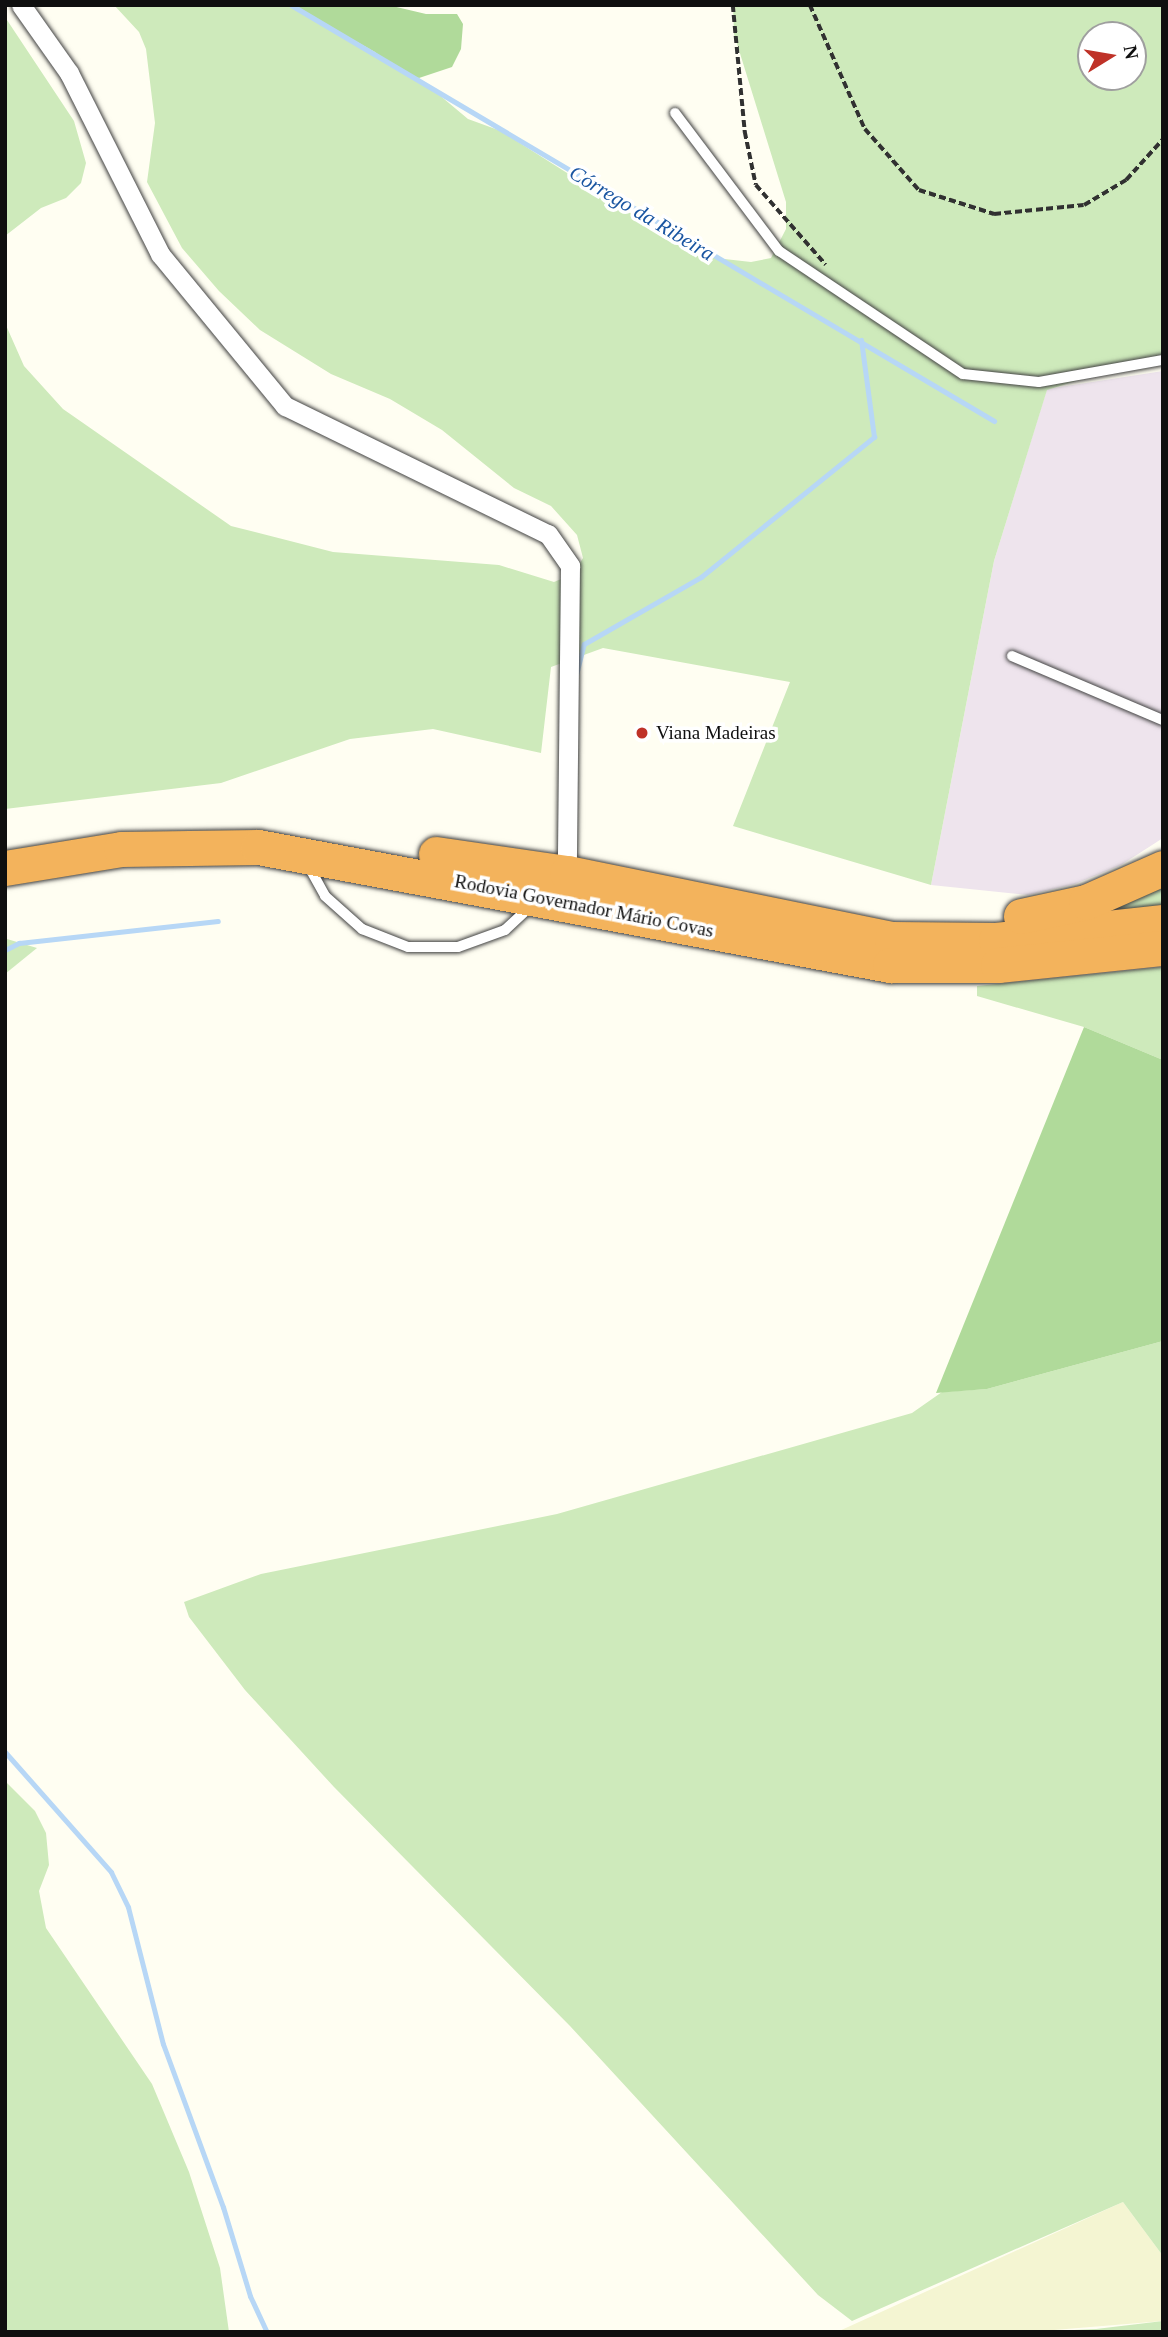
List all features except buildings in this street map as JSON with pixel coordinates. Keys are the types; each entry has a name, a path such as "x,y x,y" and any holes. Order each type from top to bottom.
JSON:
{"highway":[{"name":"Rodovia Governador Mário Covas","path":"5,847 126,828 261,828 554,885 890,965 998,965 1163,948"},
{"name":"Rodovia Governador Mário Covas","path":"5,868 64,855 170,845 301,852 554,885 653,893 857,935 928,942 996,940 1163,922"},
{"path":"653,893 798,914 957,923 1077,905 1163,868"}],"street":[{"path":"21,5 69,73 160,254 285,406 548,534 570,566 554,885"}],"lane":[{"path":"675,113 779,251 963,374 1040,382 1163,360"},
{"path":"1013,656 1163,720"},
{"path":"301,852 325,896 362,929 408,947 458,947 505,930 554,885"}],"path":[{"path":"733,5 745,132 756,185 829,268"},
{"path":"810,5 865,129 919,190 994,214 1084,205 1126,180 1163,139"}],"shaded area":[{"path":"1163,371 1163,838 1121,865 1075,884 1028,895 931,885 994,561 1047,389"}],"green space":[{"path":"114,5 291,5 375,52 401,73 419,78 468,119 501,131 698,256 751,262 771,258 786,229 786,202 734,34 733,5 1163,5 1163,354 1047,390 994,561 931,885 733,826 790,682 603,648 551,667 541,753 433,729 350,739 221,783 5,809 5,323 24,366 63,409 231,526 333,552 499,565 554,582 573,574 583,558 577,535 551,506 514,488 442,430 390,399 331,374 260,330 219,291 182,248 147,182 155,123 146,49 139,32"},
{"path":"291,5 388,5 426,14 457,14 463,24 461,49 452,67 419,78 401,73 375,52"},
{"path":"5,17 74,121 86,163 81,183 66,198 41,208 5,236"},
{"path":"1163,876 1163,905 1112,911 1111,902"},
{"path":"7,939 37,948 5,974 5,941"},
{"path":"1163,967 1163,1060 1084,1027 977,996 977,986"},
{"path":"1084,1027 1163,1060 1163,1341 987,1389 936,1393"},
{"path":"1163,1341 1163,2256 1123,2202 852,2321 818,2295 570,2026 334,1787 245,1690 189,1617 184,1602 261,1574 557,1514 912,1413 942,1392 987,1389"},
{"path":"5,1781 35,1811 46,1833 49,1865 39,1891 46,1928 152,2084 189,2172 220,2268 229,2332 5,2332"},
{"path":"1123,2202 1163,2256 1163,2321 1030,2332 837,2332"},
{"path":"1163,2321 1163,2332 1030,2332 1096,2329"}],"waterway":[{"name":"Córrego da Ribeira","path":"291,5 994,421"},
{"path":"576,675 584,644 701,577 874,437 861,340"},
{"path":"5,950 19,943 218,921"},
{"path":"5,1752 111,1872 128,1907 163,2044 223,2207 250,2296 267,2332"}],"place":[{"name":"Viana Madeiras","path":"642,733"}]}
